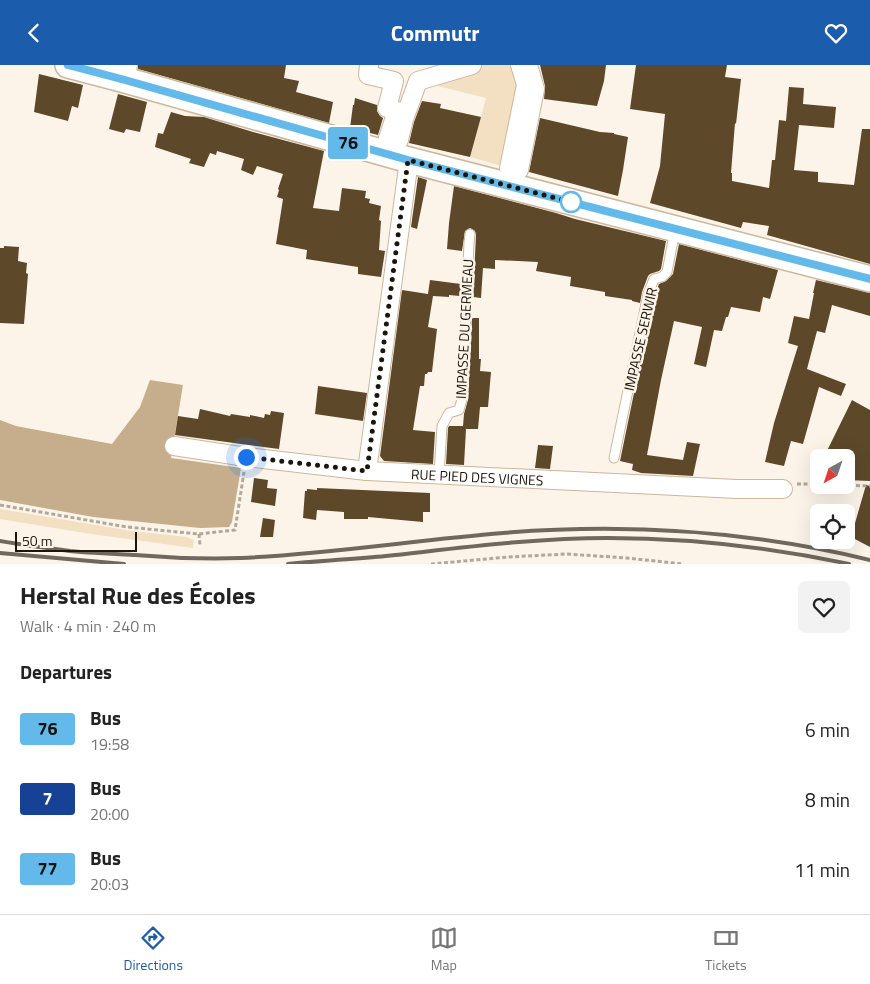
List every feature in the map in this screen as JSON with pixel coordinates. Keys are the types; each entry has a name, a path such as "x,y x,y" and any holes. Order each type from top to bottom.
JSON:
{"street":[{"path":"68,65 127,72 408,160 870,279"},
{"path":"369,65 368,75 394,81 387,108 397,111 388,138 399,140 404,119 418,81 472,65"},
{"path":"416,65 414,72 438,65"},
{"path":"520,65 526,85 509,167 519,170 535,89 528,65"},
{"path":"367,471 408,160"},
{"name":"RUE PIED DES VIGNES","path":"174,446 246,457 367,471 737,489 783,489"}],"lane":[{"name":"IMPASSE SERWIR","path":"614,458 648,293 654,279 662,277 667,273 675,228"},
{"name":"IMPASSE DU GERMEAU","path":"438,474 442,425 449,413 459,410 462,399 470,234"}],"path":[{"path":"0,505 127,527 199,534 235,530 246,457"},
{"path":"855,485 870,486"},
{"path":"199,534 200,546"},
{"path":"431,564 567,554 683,564"}],"shaded area":[{"path":"472,65 520,65 509,168 470,157 486,98 418,81"},
{"path":"150,380 183,385 171,458 241,468 232,522 229,527 200,528 93,517 0,500 0,420 16,426 112,444 140,407"},
{"path":"0,509 132,531 187,537 194,540 193,548 0,519"}],"building":[{"path":"138,65 286,65 284,78 299,81 296,92 333,102 329,123 138,69"},
{"path":"540,65 606,65 597,106 544,99 545,86"},
{"path":"636,65 727,65 725,77 741,79 735,123 732,181 769,188 772,160 775,160 779,120 786,121 789,87 804,88 803,104 836,107 834,128 799,125 794,170 818,172 818,182 854,185 862,129 870,129 870,264 767,235 769,226 743,222 741,228 650,203 660,166 665,114 630,109"},
{"path":"39,74 83,85 78,108 72,106 68,121 34,112"},
{"path":"118,94 147,102 140,132 126,129 124,133 109,129"},
{"path":"355,98 377,105 377,111 383,118 378,135 350,128"},
{"path":"422,101 441,104 440,108 481,117 470,157 409,143"},
{"path":"171,112 185,116 204,117 324,151 313,208 339,211 342,188 366,191 365,198 370,199 369,203 381,206 379,250 385,251 381,277 358,274 358,267 306,259 307,250 276,244 283,199 277,197 283,174 257,166 253,175 241,170 244,159 217,151 216,155 210,153 204,167 189,163 191,159 155,147 158,133 163,134"},
{"path":"540,118 628,137 618,196 529,172"},
{"path":"418,177 427,180 417,229 411,227"},
{"path":"454,186 575,219 666,241 661,269 648,276 640,303 605,296 605,292 570,286 571,277 536,271 538,262 495,260 495,269 483,268 481,298 473,297 475,231 470,228 465,231 462,251 447,249"},
{"path":"679,244 778,270 770,299 763,297 760,312 731,307 722,331 714,330 706,367 694,364 702,327 674,321 647,455 683,460 687,442 700,444 693,476 641,473 632,470 633,464 620,461 654,296 659,284 666,281 673,274"},
{"path":"4,246 19,247 18,261 27,263 26,273 28,274 24,324 0,323 0,248 4,248"},
{"path":"430,280 461,284 460,296 433,296 428,327 437,329 432,372 425,374 424,386 420,386 413,430 435,432 433,464 384,461 380,456 402,290 428,294"},
{"path":"816,280 870,293 870,316 832,305 825,333 817,331 807,369 846,384 841,396 819,387 803,444 791,441 784,466 765,462 774,423 798,346 788,343 794,316 809,319"},
{"path":"472,318 479,318 480,371 491,372 488,407 480,407 478,429 466,429 464,465 446,464 448,428 449,426 463,426 468,400"},
{"path":"318,386 367,393 363,421 315,414"},
{"path":"852,400 870,410 870,481 855,480 855,449 828,449"},
{"path":"200,409 230,416 231,414 250,417 250,415 264,418 265,414 270,415 271,411 284,413 279,449 175,435 178,416 198,419"},
{"path":"538,445 553,446 550,469 535,468"},
{"path":"254,478 268,480 267,488 277,489 275,506 251,502"},
{"path":"866,485 870,486 870,547 855,539 855,523"},
{"path":"317,488 430,493 430,512 423,512 423,522 368,517 368,519 344,519 344,512 317,510 316,520 303,518 305,491 307,489 317,490"},
{"path":"263,518 275,520 273,537 260,537"}],"railway":[{"path":"0,541 86,552 175,558 228,558 274,556 503,533 595,529 642,530 734,536 825,550 870,560"},
{"path":"288,564 580,538 638,538 699,542 759,548 849,564"},
{"path":"0,553 124,564"}],"bus line":[{"name":"76","path":"68,65 408,160 870,279"}],"route":[{"path":"246,457 367,471 408,160 571,202"}]}
